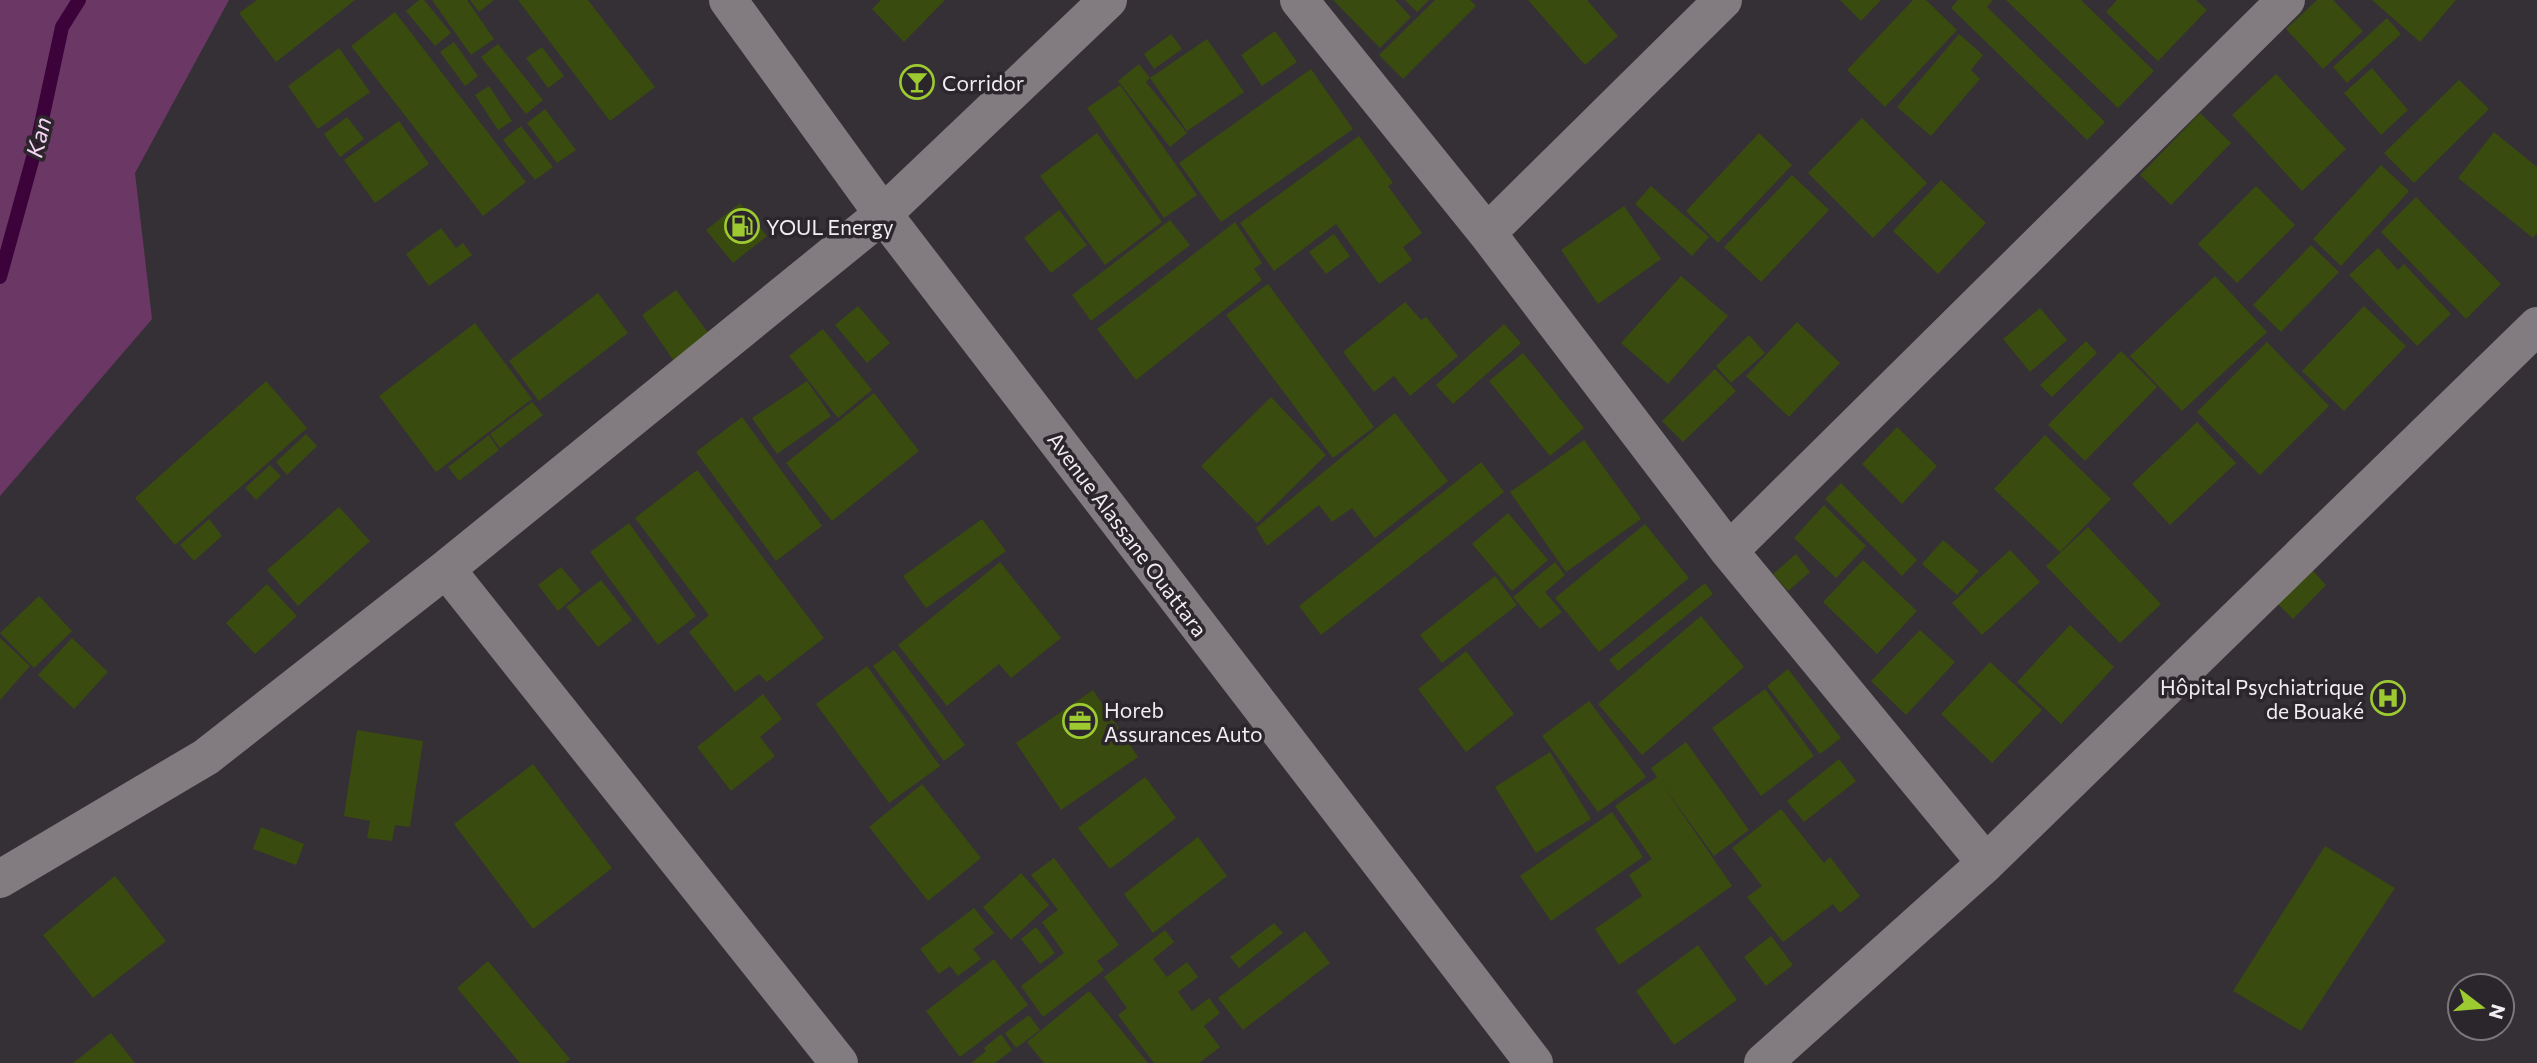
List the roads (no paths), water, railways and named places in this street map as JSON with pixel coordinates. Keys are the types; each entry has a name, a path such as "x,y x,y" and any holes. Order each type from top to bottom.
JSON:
{"street":[{"name":"Avenue Alassane Ouattara","path":"727,0 883,214 1534,1063"},
{"path":"0,880 206,757 446,569 883,214 1108,0"},
{"path":"1299,0 1487,233 1728,551 1986,863"},
{"path":"1487,233 1723,0"},
{"path":"1728,551 2286,0"},
{"path":"1763,1063 1986,863 2537,326"},
{"path":"446,569 839,1063"}],"waterway":[{"name":"Kan","path":"0,277 37,143 62,27 79,0"}],"place":[{"name":"Corridor","path":"917,82"},
{"name":"YOUL Energy","path":"742,226"},
{"name":"Hôpital Psychiatrique de Bouaké","path":"2388,698"},
{"name":"Horeb Assurances Auto","path":"1080,721"}]}
